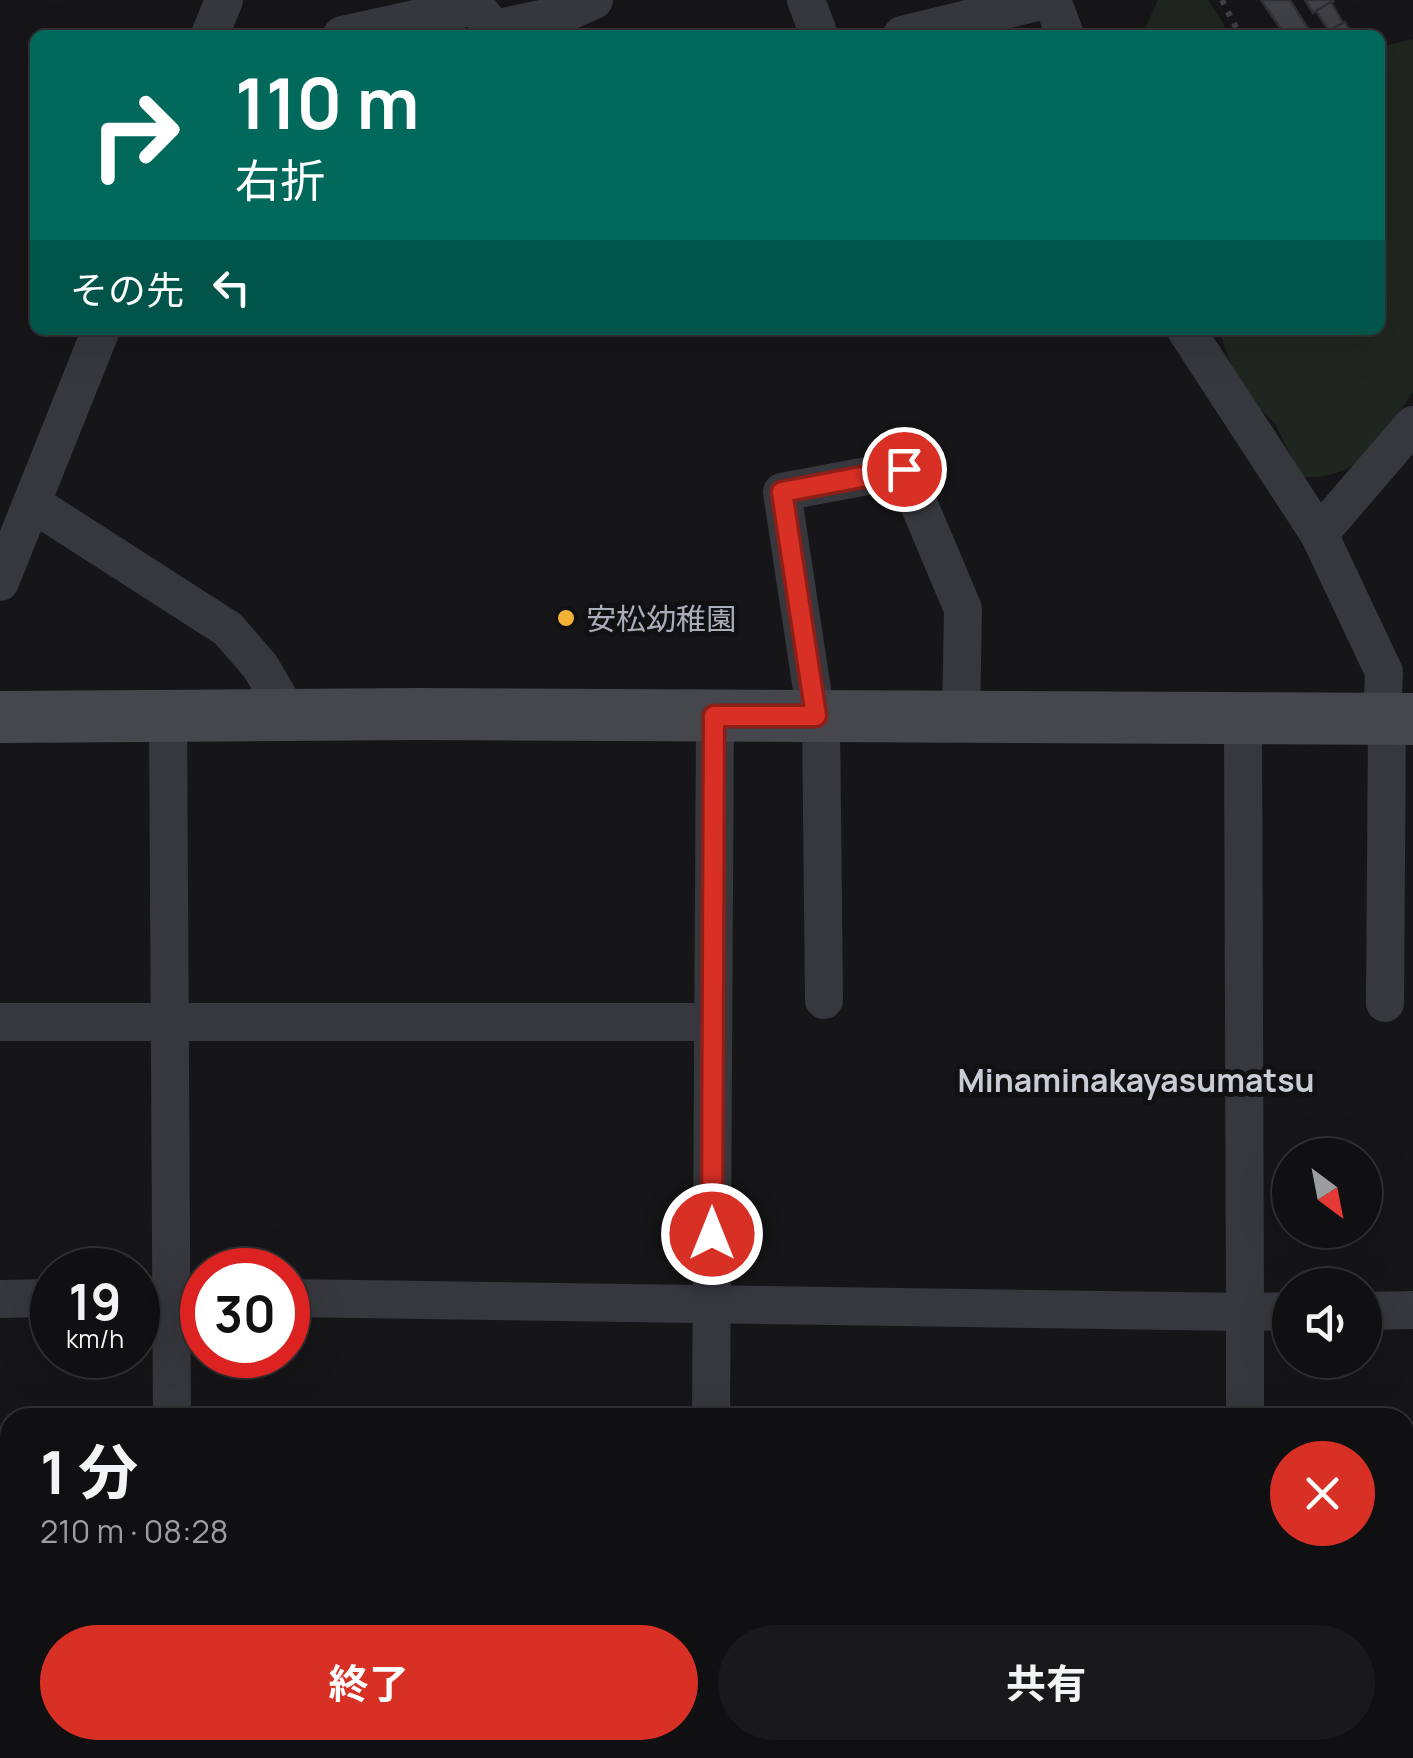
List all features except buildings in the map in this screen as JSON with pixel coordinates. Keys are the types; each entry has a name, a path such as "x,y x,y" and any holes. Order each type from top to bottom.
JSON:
{"street":[{"path":"212,30 224,0"},
{"path":"365,30 475,6 494,28 560,15 594,0"},
{"path":"806,0 816,30"},
{"path":"923,30 1049,0 1063,30"},
{"path":"0,582 19,508 99,335"},
{"path":"1189,335 1318,534 1384,672 1394,719 1385,1003"},
{"path":"1318,534 1413,425"},
{"path":"824,1000 818,716 782,492 904,469 963,609 961,717"},
{"path":"19,508 228,630 260,666 289,715"},
{"path":"168,716 172,1408"},
{"path":"711,1408 714,716"},
{"path":"0,717 1394,719"},
{"path":"1243,718 1244,1408"},
{"path":"0,1022 713,1022"},
{"path":"0,1299 30,1298"},
{"path":"310,1298 1272,1311"},
{"path":"1382,1310 1413,1310"}],"path":[{"path":"1222,0 1237,30"}],"shaded area":[{"path":"1158,0 1208,0 1225,30 1144,30"},
{"path":"1413,39 1413,392 1380,439 1356,463 1323,476 1301,477 1275,423 1239,383 1220,335 1385,335 1385,46"}],"place":[{"name":"安松幼稚園","path":"566,618"}],"district":[{"name":"Minaminakayasumatsu","path":"1136,1080"}],"route":[{"path":"712,1234 714,716 816,716 782,492 904,469"}]}
